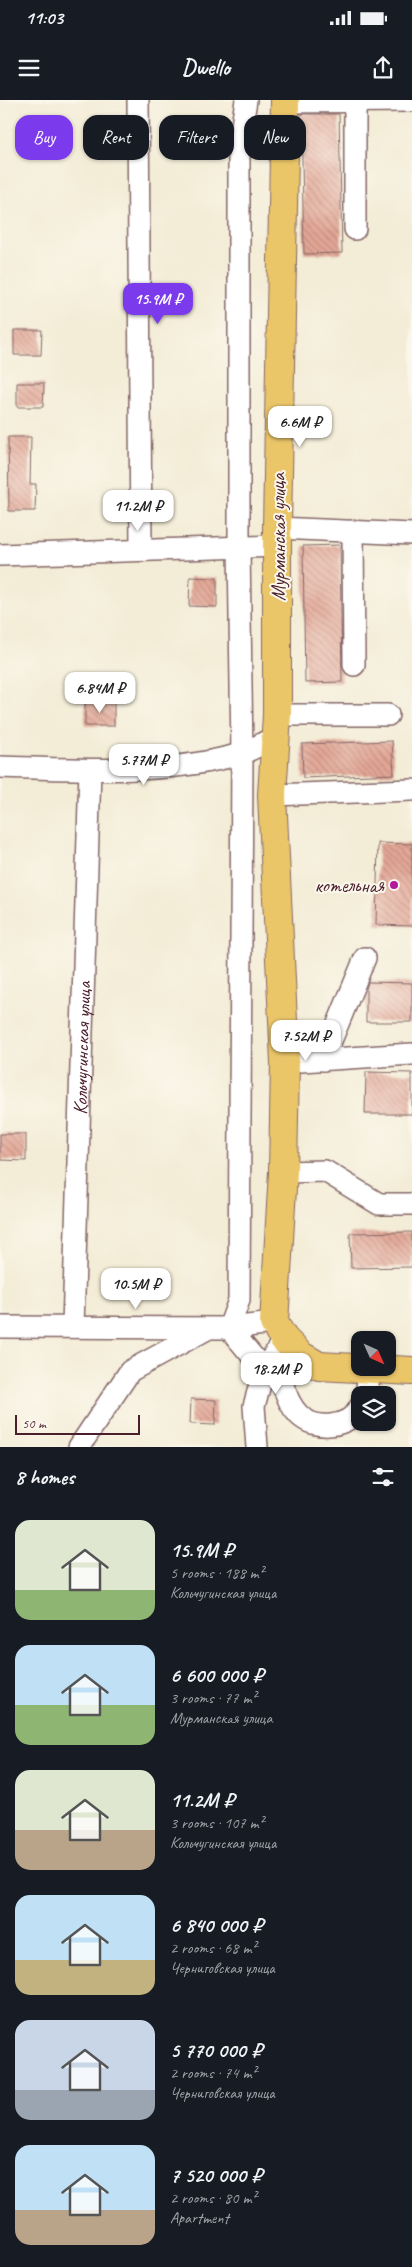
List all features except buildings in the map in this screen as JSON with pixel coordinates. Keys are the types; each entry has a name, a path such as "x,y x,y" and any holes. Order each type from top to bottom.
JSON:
{"main road":[{"name":"Мурманская улица","path":"285,101 277,537 276,726 272,795 285,1062 283,1172 286,1339"},
{"path":"286,1339 319,1366 368,1383 412,1371"}],"street":[{"path":"138,100 141,550"},
{"path":"79,1447 130,1371 219,1328 239,1300 242,753 239,547 239,145 246,100"},
{"path":"285,101 412,101"},
{"path":"355,102 355,229"},
{"path":"0,555 239,547 277,537 353,531 412,534"},
{"path":"353,531 354,665"},
{"path":"0,767 90,770 193,766 242,753 276,726 388,715"},
{"name":"Кольчугинская улица","path":"73,1328 90,770"},
{"path":"272,795 412,790"},
{"path":"323,1060 365,958"},
{"path":"285,1062 412,1054"},
{"path":"283,1172 325,1171 379,1204 412,1204"},
{"path":"0,1327 219,1328 286,1339 273,1375 254,1406 257,1447"},
{"path":"219,1328 273,1375 288,1401 300,1416 322,1426 342,1423 351,1415"}],"place":[{"name":"котельная","path":"394,885"}]}
